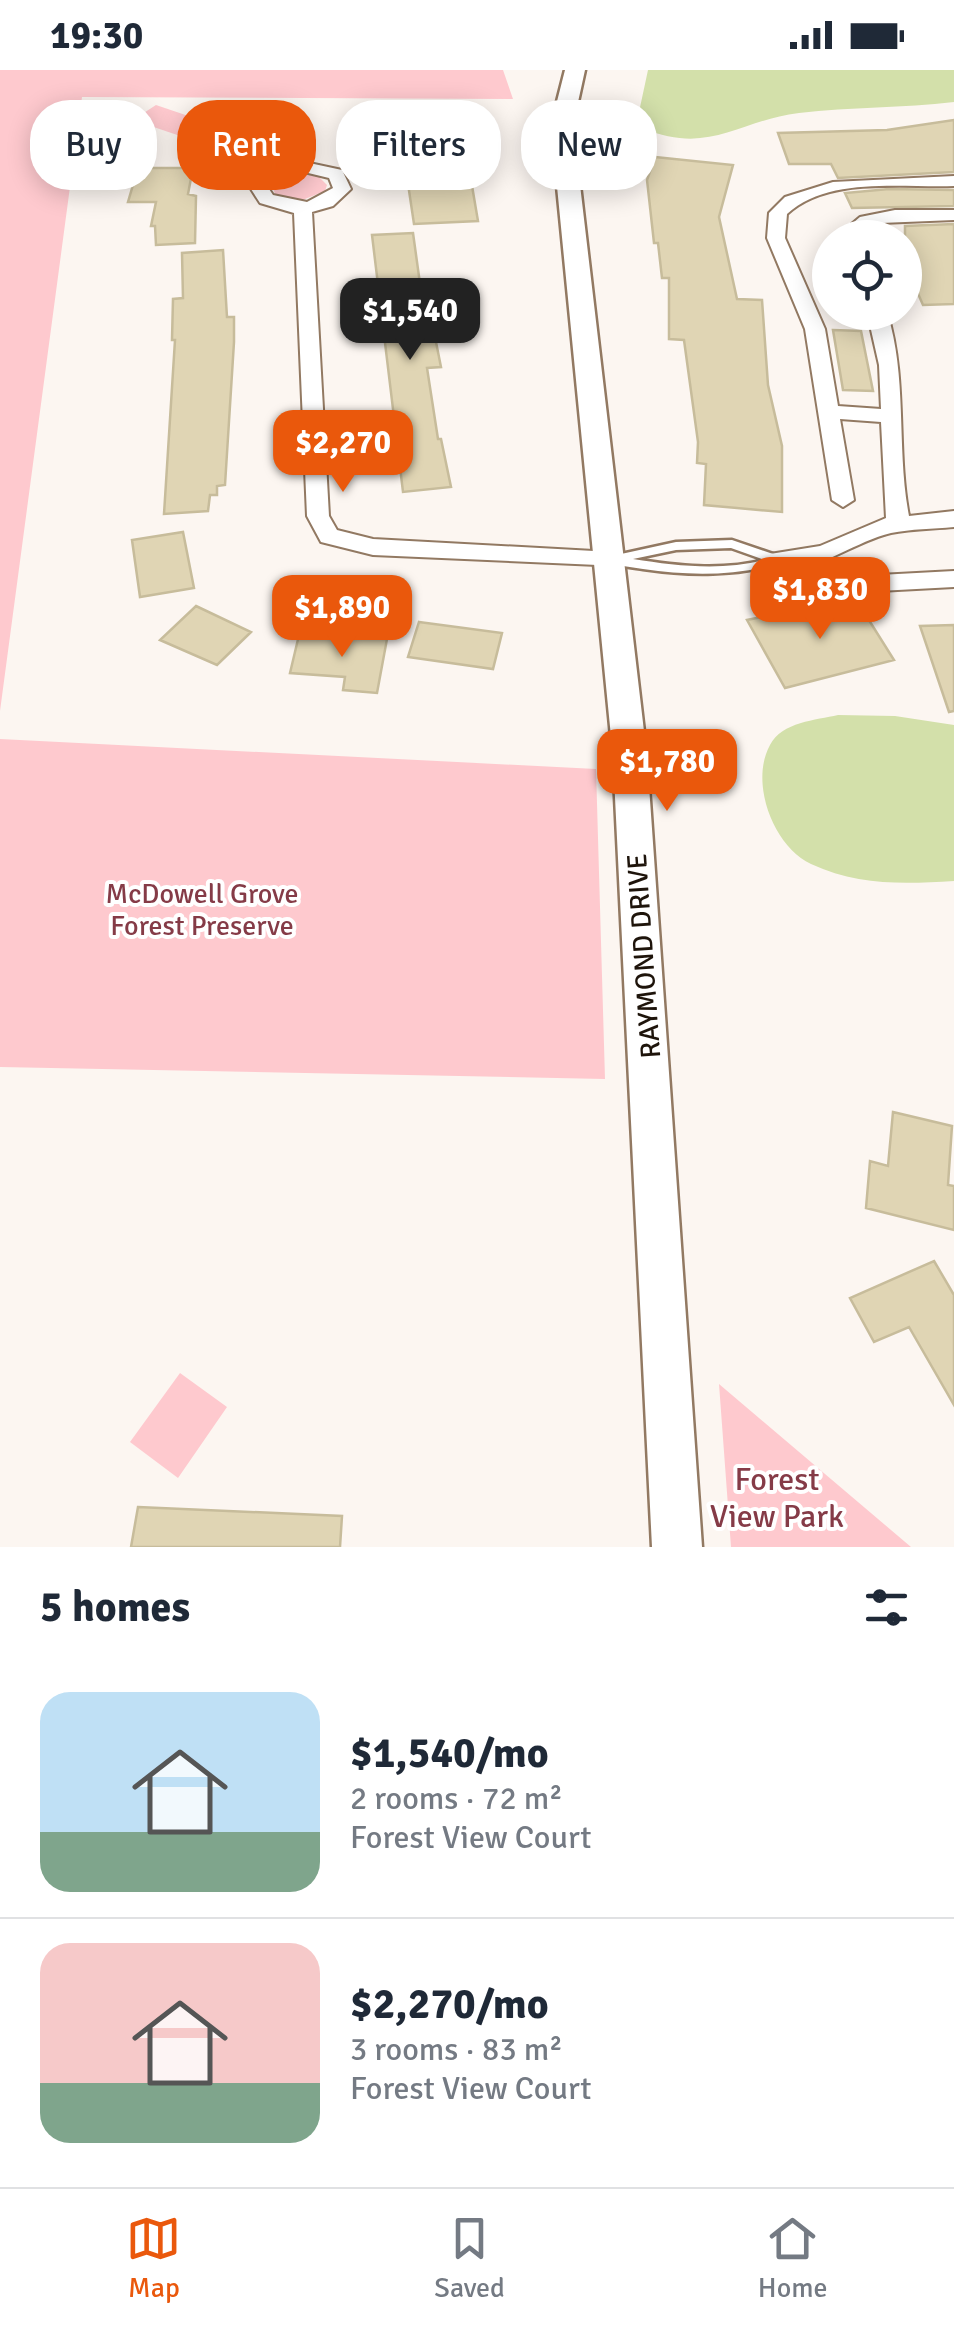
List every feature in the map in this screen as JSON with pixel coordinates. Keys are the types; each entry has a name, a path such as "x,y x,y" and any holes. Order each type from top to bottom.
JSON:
{"street":[{"name":"RAYMOND DRIVE","path":"575,70 562,125 612,560 644,944 677,1547"},
{"path":"843,500 815,329 776,238 778,213 794,198 819,189 954,181"},
{"path":"303,208 318,516 328,536 358,546 612,560"},
{"path":"869,220 954,214"},
{"path":"882,330 892,364 889,472 899,524"},
{"path":"828,412 890,416"},
{"path":"778,560 825,554 869,532 899,524 954,520"},
{"path":"879,583 954,579"}],"lane":[{"path":"612,560 676,546 732,544 778,560"},
{"path":"612,560 678,571 743,571 778,560"}],"green space":[{"path":"0,70 503,70 513,99 30,100 30,190 70,190 0,711"},
{"path":"157,105 177,112 177,135 157,128"},
{"path":"316,176 327,185 325,191 300,201 275,194 274,190 316,190"},
{"name":"McDowell Grove Forest Preserve","path":"0,739 596,769 605,1079 0,1067"},
{"path":"180,1373 227,1407 178,1478 130,1442"},
{"name":"Forest View Park","path":"719,1384 911,1547 731,1547"}],"shaded area":[{"path":"648,70 954,70 954,102 799,113 705,138 657,133 657,100 642,100"},
{"path":"838,715 895,716 954,725 954,881 864,880 811,864 786,844 764,795 764,760 770,745 791,727"}],"building":[{"path":"954,120 954,172 838,178 831,164 789,164 778,133 887,130"},
{"path":"657,157 733,165 719,217 737,299 762,300 768,385 782,446 782,512 704,505 706,464 697,463 698,442 684,340 669,339 669,278 662,278 658,243 654,243 648,190 657,190"},
{"path":"157,168 177,168 177,190 189,190 188,194 196,196 195,243 156,245 155,226 151,226 156,202 128,202 132,190 157,190"},
{"path":"409,190 473,190 478,221 414,224"},
{"path":"954,190 954,206 852,208 845,193"},
{"path":"954,224 954,304 922,303 922,225"},
{"path":"413,233 426,327 433,327 441,367 427,368 438,439 451,487 403,492 372,235"},
{"path":"223,250 227,317 234,317 225,485 217,486 217,495 210,495 208,511 164,514 175,340 173,299 183,298 182,253"},
{"path":"833,330 861,331 873,391 843,390"},
{"path":"183,532 194,588 140,597 132,540"},
{"path":"855,598 894,660 785,688 747,620"},
{"path":"196,606 251,632 217,665 160,640"},
{"path":"419,622 502,633 493,669 408,657"},
{"path":"954,625 954,711 949,712 920,626"},
{"path":"299,635 387,639 377,693 343,690 345,677 290,673"},
{"path":"893,1112 952,1126 948,1185 954,1186 954,1230 866,1208 870,1161 888,1166"},
{"path":"934,1261 954,1295 954,1405 909,1327 874,1342 850,1298"},
{"path":"138,1507 342,1516 340,1547 131,1547"}]}
